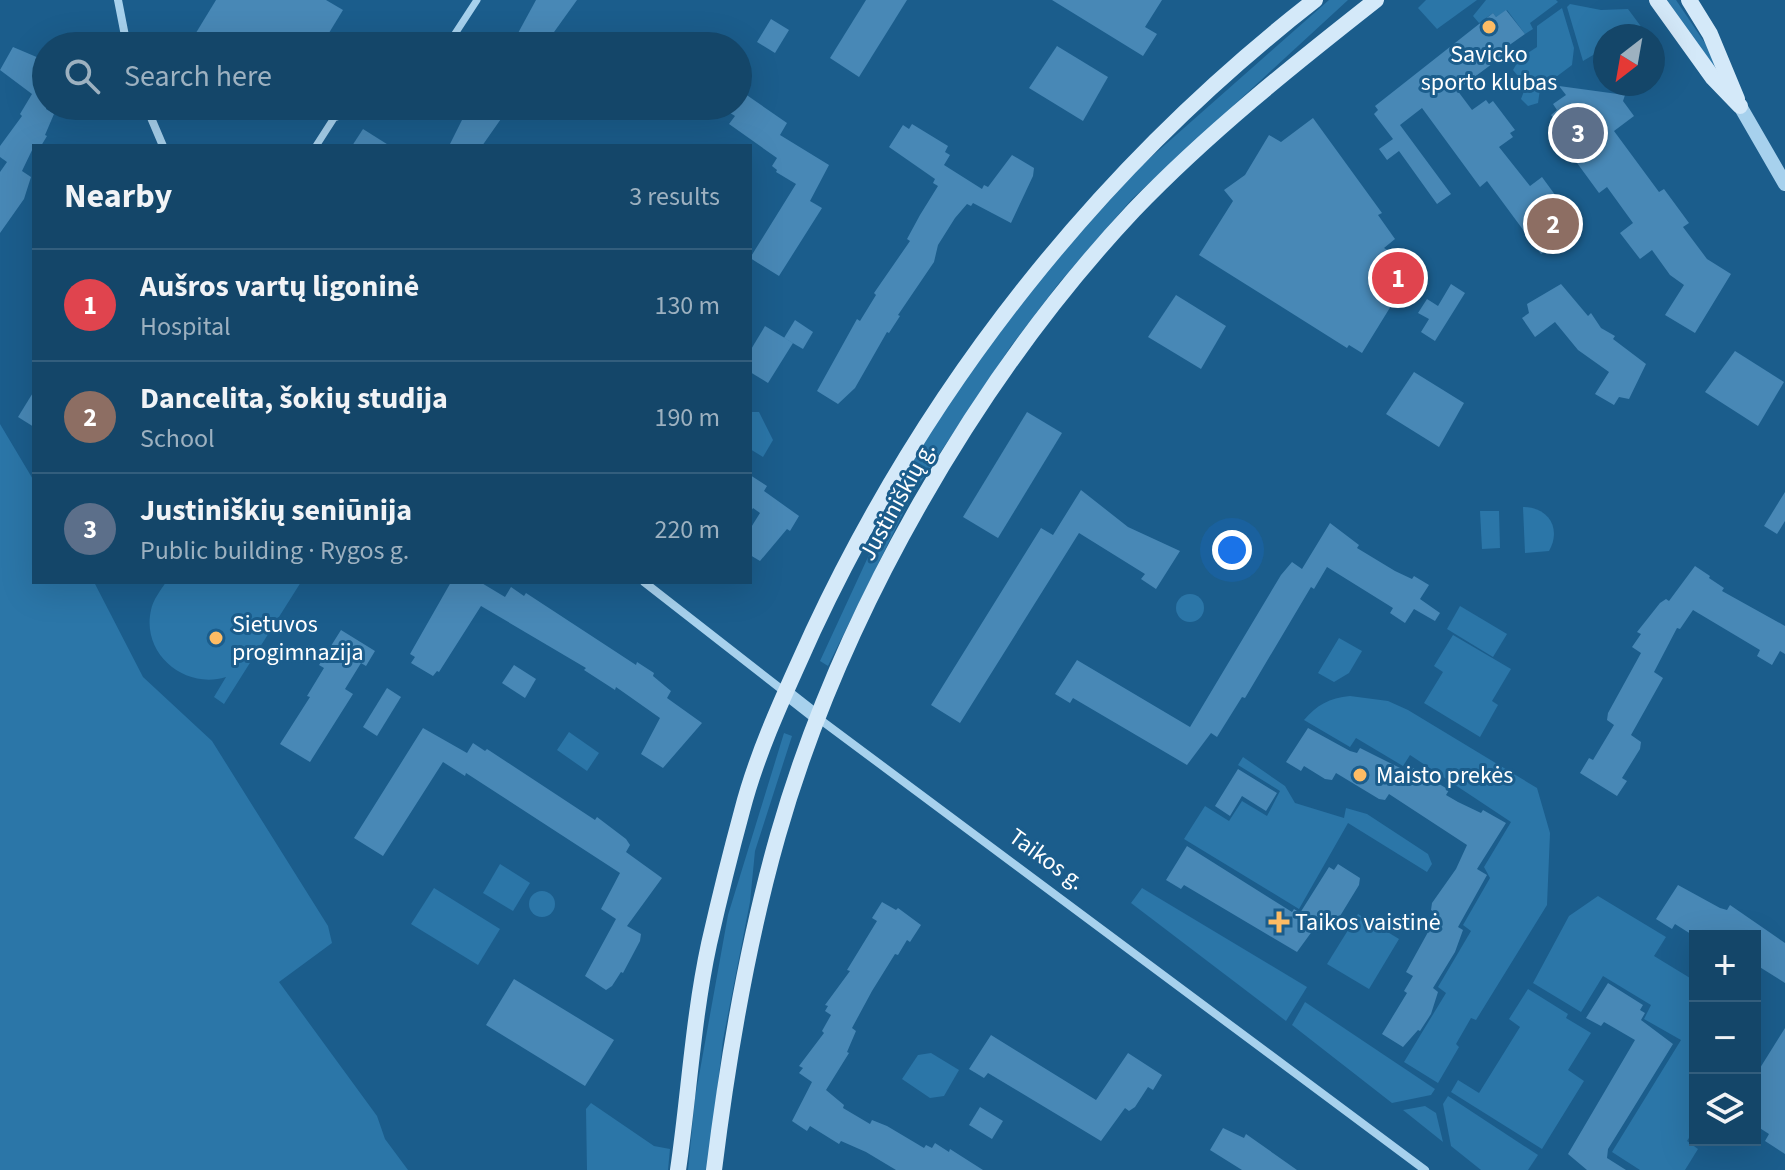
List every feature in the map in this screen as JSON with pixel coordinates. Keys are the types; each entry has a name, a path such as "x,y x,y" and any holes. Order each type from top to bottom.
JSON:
{"main road":[{"name":"Justiniškių g.","path":"678,1170 709,946 743,807 785,692 840,574 937,408 993,325 1050,253 1144,151 1239,61 1315,0"},
{"name":"Justiniškių g.","path":"714,1170 734,1032 778,832 817,717 898,542 946,458 1009,366 1074,279 1135,209 1221,128 1376,0"},
{"path":"1657,0 1713,78 1740,106"},
{"path":"1689,0 1727,68 1740,106"}],"street":[{"path":"118,0 124,32"},
{"path":"456,32 477,0"},
{"path":"1740,106 1785,184"},
{"path":"152,120 162,144"},
{"path":"317,144 333,120"},
{"name":"Taikos g.","path":"647,584 817,717 1425,1170"}],"shaded area":[{"path":"1329,0 1348,0 1132,199 1059,283 1011,346 912,495 828,666 820,661 917,451 993,339 1050,266 1141,166"},
{"path":"1426,0 1477,0 1437,29 1418,8"},
{"path":"1486,0 1558,2 1530,23 1533,29 1525,34 1507,10 1496,17 1493,13 1479,23 1473,16"},
{"path":"1667,0 1676,0 1725,73 1725,85"},
{"path":"1570,4 1601,10 1628,9 1639,24 1593,24 1593,55 1583,61 1567,7"},
{"path":"1562,8 1574,48 1572,65 1540,89 1538,103 1528,106 1521,99 1526,86 1513,70 1520,58 1537,47 1537,26"},
{"path":"752,412 759,412 773,440 763,457 752,450"},
{"path":"0,424 32,478 32,584 95,584 143,677 212,741 328,926 332,943 279,982 377,1116 385,1139 408,1170 0,1170"},
{"path":"1523,507 1539,511 1550,520 1554,534 1549,551 1525,553"},
{"path":"1480,511 1499,511 1500,548 1482,549"},
{"path":"165,584 300,584 224,704 214,697 226,677 211,680 196,678 169,665 160,654 150,626 155,599"},
{"path":"1190,594 1200,598 1204,608 1200,618 1190,622 1180,618 1176,608 1180,598"},
{"path":"1460,606 1507,634 1493,657 1447,629"},
{"path":"1453,635 1511,669 1492,701 1498,705 1480,737 1424,703 1443,672 1434,666"},
{"path":"1339,638 1362,651 1349,673 1334,682 1318,673"},
{"path":"1350,696 1388,701 1408,710 1537,788 1550,833 1547,905 1476,1020 1471,1018 1456,1044 1459,1047 1438,1083 1404,1062 1446,993 1438,987 1471,931 1463,925 1490,878 1484,867 1511,822 1410,755 1403,766 1356,738 1350,747 1304,720 1324,703"},
{"path":"569,732 599,753 587,771 557,750"},
{"path":"784,733 792,736 755,851 750,902 723,1040 708,1170 688,1170 695,1098 728,915"},
{"path":"1243,757 1285,786 1295,803 1344,818 1346,808 1367,814 1428,854 1432,864 1427,872 1348,823 1299,909 1184,839 1205,806 1229,821 1242,801 1267,816 1280,791 1238,765"},
{"path":"500,864 530,883 513,911 483,893"},
{"path":"434,888 500,929 478,965 411,924"},
{"path":"1142,888 1307,987 1286,1021 1131,903"},
{"path":"542,891 551,895 555,904 551,913 542,917 533,913 529,904 533,895"},
{"path":"1598,896 1666,937 1654,956 1689,977 1687,1141 1689,1146 1698,1149 1685,1170 1640,1170 1612,1152 1681,1040 1644,1019 1651,1005 1603,976 1581,1012 1533,983 1569,916"},
{"path":"1358,914 1399,939 1369,989 1327,964"},
{"path":"1528,989 1568,1014 1566,1018 1591,1033 1568,1070 1584,1081 1542,1149 1451,1092 1458,1080 1479,1093 1520,1027 1509,1019"},
{"path":"1305,1002 1435,1089 1431,1095 1392,1103 1292,1025"},
{"path":"931,1053 959,1070 944,1096 930,1098 902,1079 918,1055"},
{"path":"1448,1096 1538,1155 1528,1170 1481,1170 1451,1146 1443,1104"},
{"path":"591,1103 654,1146 670,1149 668,1170 587,1170 586,1109"},
{"path":"1425,1106 1436,1113 1443,1142 1403,1110"}],"building":[{"path":"216,0 326,0 343,10 330,32 197,32"},
{"path":"536,0 577,0 554,32 519,32"},
{"path":"866,0 907,0 859,77 830,58"},
{"path":"1052,0 1162,0 1145,27 1157,34 1143,56"},
{"path":"1506,10 1525,34 1501,51 1504,55 1457,90 1472,110 1486,100 1489,104 1493,101 1515,130 1510,133 1513,137 1499,147 1530,186 1542,177 1561,203 1552,209 1565,226 1558,231 1562,238 1541,254 1487,181 1480,187 1422,108 1400,125 1451,194 1437,204 1399,151 1387,160 1379,149 1393,139 1374,114 1378,110 1375,106 1493,13 1496,17"},
{"path":"771,19 789,30 775,53 757,42"},
{"path":"1057,46 1108,77 1083,121 1029,88"},
{"path":"13,47 32,55 32,94 0,70"},
{"path":"1559,86 1593,91 1593,96 1625,96 1623,101 1634,116 1614,131 1659,192 1664,189 1689,223 1683,227 1707,259 1731,274 1695,333 1665,315 1684,285 1670,275 1652,250 1640,259 1620,233 1633,223 1607,187 1599,193 1550,126 1556,121 1551,115 1557,110 1553,104 1566,95"},
{"path":"32,94 32,120 51,120 42,144 32,144 22,171 31,177 24,199 0,233 0,172 7,162 0,157 0,146 22,116 20,114"},
{"path":"752,99 787,123 780,135 829,165 810,201 822,208 779,276 752,259 752,255 796,184 776,172 772,166 777,158 729,124 732,120 752,120"},
{"path":"1313,118 1382,213 1378,215 1395,239 1384,248 1415,267 1362,353 1349,345 1347,348 1199,255 1233,201 1224,190 1245,175 1269,135 1281,142"},
{"path":"462,120 500,120 483,144 450,144"},
{"path":"912,124 948,146 945,152 950,155 944,165 982,189 984,185 988,187 1012,155 1034,168 1033,176 1011,223 973,203 971,206 967,204 955,218 938,245 934,262 887,332 855,388 838,404 817,391 857,319 860,321 876,295 874,293 910,241 907,239 938,186 933,183 935,179 889,147 903,125 909,129"},
{"path":"363,129 387,144 353,144"},
{"path":"1451,284 1465,293 1435,341 1421,332 1429,319 1418,313 1427,299 1438,306"},
{"path":"1561,284 1588,316 1591,313 1601,328 1615,336 1613,339 1646,364 1629,399 1619,397 1614,405 1595,394 1609,372 1578,350 1555,322 1535,337 1522,318 1529,313 1527,304"},
{"path":"1176,295 1226,326 1201,369 1148,337"},
{"path":"795,320 813,332 803,349 784,338"},
{"path":"765,326 793,343 768,383 752,373 752,348"},
{"path":"1735,351 1784,382 1758,426 1705,392"},
{"path":"1414,372 1464,403 1439,447 1386,414"},
{"path":"32,394 32,426 18,417"},
{"path":"1027,412 1062,433 998,538 963,517"},
{"path":"752,476 767,486 764,491 799,516 790,531 787,529 760,561 752,556 752,526 760,513 753,508"},
{"path":"1081,490 1128,527 1180,551 1156,589 1141,579 1145,574 1079,533 960,723 931,705 1041,528 1053,535"},
{"path":"1785,492 1785,521 1777,534 1764,526"},
{"path":"1330,523 1359,545 1357,548 1395,571 1412,579 1414,576 1429,585 1420,599 1440,613 1435,621 1414,609 1405,623 1390,613 1393,608 1327,567 1314,589 1311,587 1245,698 1242,697 1217,737 1211,733 1187,765 1073,698 1070,703 1055,694 1077,660 1190,727 1281,575 1292,562 1302,569"},
{"path":"1695,566 1724,588 1722,591 1785,626 1785,654 1780,651 1772,665 1757,656 1760,650 1693,610 1680,629 1677,628 1654,672 1663,678 1631,735 1641,742 1640,749 1622,778 1627,781 1617,796 1580,773 1589,758 1593,760 1614,725 1607,720 1608,713 1641,653 1632,647 1641,634 1637,632 1660,603 1666,599 1669,601"},
{"path":"450,584 483,584 505,597 511,587 524,596 526,593 636,665 637,662 654,673 653,676 671,691 667,698 702,723 663,768 641,754 660,718 616,687 615,690 584,670 586,668 481,606 439,672 433,676 411,663 415,657 410,654"},
{"path":"341,630 375,651 366,666 361,663 345,689 353,694 310,762 280,744 310,697 307,696 324,668 319,665"},
{"path":"514,665 536,679 525,698 502,683"},
{"path":"387,688 401,697 377,736 363,727"},
{"path":"423,728 467,753 473,743 485,751 487,749 595,820 597,817 626,839 630,845 626,852 662,878 627,926 641,934 640,941 623,973 612,986 606,990 585,976 616,919 601,909 620,873 466,773 465,776 443,762 383,856 354,838"},
{"path":"1308,728 1350,751 1357,753 1360,748 1410,773 1413,768 1449,790 1446,795 1506,823 1477,869 1487,875 1458,927 1463,930 1455,952 1433,988 1438,992 1431,1014 1420,1031 1403,1047 1382,1034 1407,993 1404,991 1413,976 1406,972 1438,914 1431,910 1432,903 1456,869 1467,845 1389,794 1385,800 1379,799 1336,773 1332,780 1325,779 1304,766 1301,771 1286,762"},
{"path":"1238,769 1277,793 1266,811 1242,796 1230,816 1215,806"},
{"path":"1187,846 1292,912 1294,909 1300,913 1329,867 1334,870 1338,864 1360,878 1359,885 1337,921 1330,925 1321,919 1297,952 1184,885 1181,889 1166,880"},
{"path":"1678,885 1720,908 1727,910 1730,905 1785,943 1785,983 1761,968 1761,930 1689,930 1689,933 1675,924 1672,929 1656,919"},
{"path":"882,902 896,910 898,908 921,925 910,942 907,940 898,955 895,954 872,991 852,1028 856,1031 849,1053 826,1090 844,1105 843,1108 870,1124 872,1120 887,1126 924,1148 926,1145 932,1148 935,1143 949,1152 950,1149 983,1170 896,1170 866,1152 841,1141 839,1144 810,1126 807,1131 792,1121 812,1082 799,1073 803,1068 799,1066 824,1033 822,1031 831,1015 825,1011 828,1006 825,1005 850,971 847,970 877,921 872,918"},
{"path":"514,979 614,1040 585,1086 486,1025"},
{"path":"1608,983 1643,1005 1640,1010 1645,1013 1641,1020 1673,1044 1608,1149 1607,1158 1626,1170 1587,1170 1568,1154 1635,1040 1604,1022 1601,1026 1586,1018"},
{"path":"1785,1028 1785,1154 1765,1141 1769,1134 1761,1129 1761,1066"},
{"path":"991,1035 1096,1100 1128,1053 1162,1075 1153,1090 1148,1087 1135,1107 1129,1111 1125,1108 1101,1141 988,1073 984,1078 969,1069"},
{"path":"980,1107 1003,1121 992,1139 969,1125"},
{"path":"1223,1128 1244,1138 1246,1134 1297,1170 1242,1170 1210,1150"}],"place":[{"name":"Savicko sporto klubas","path":"1489,27"},
{"name":"Justiniškių seniūnija","path":"1578,133"},
{"name":"Dancelita, šokių studija","path":"1553,224"},
{"name":"Aušros vartų ligoninė","path":"1398,278"},
{"name":"Sietuvos progimnazija","path":"216,638"},
{"name":"Maisto prekės","path":"1360,775"},
{"name":"Taikos vaistinė","path":"1279,922"}]}
